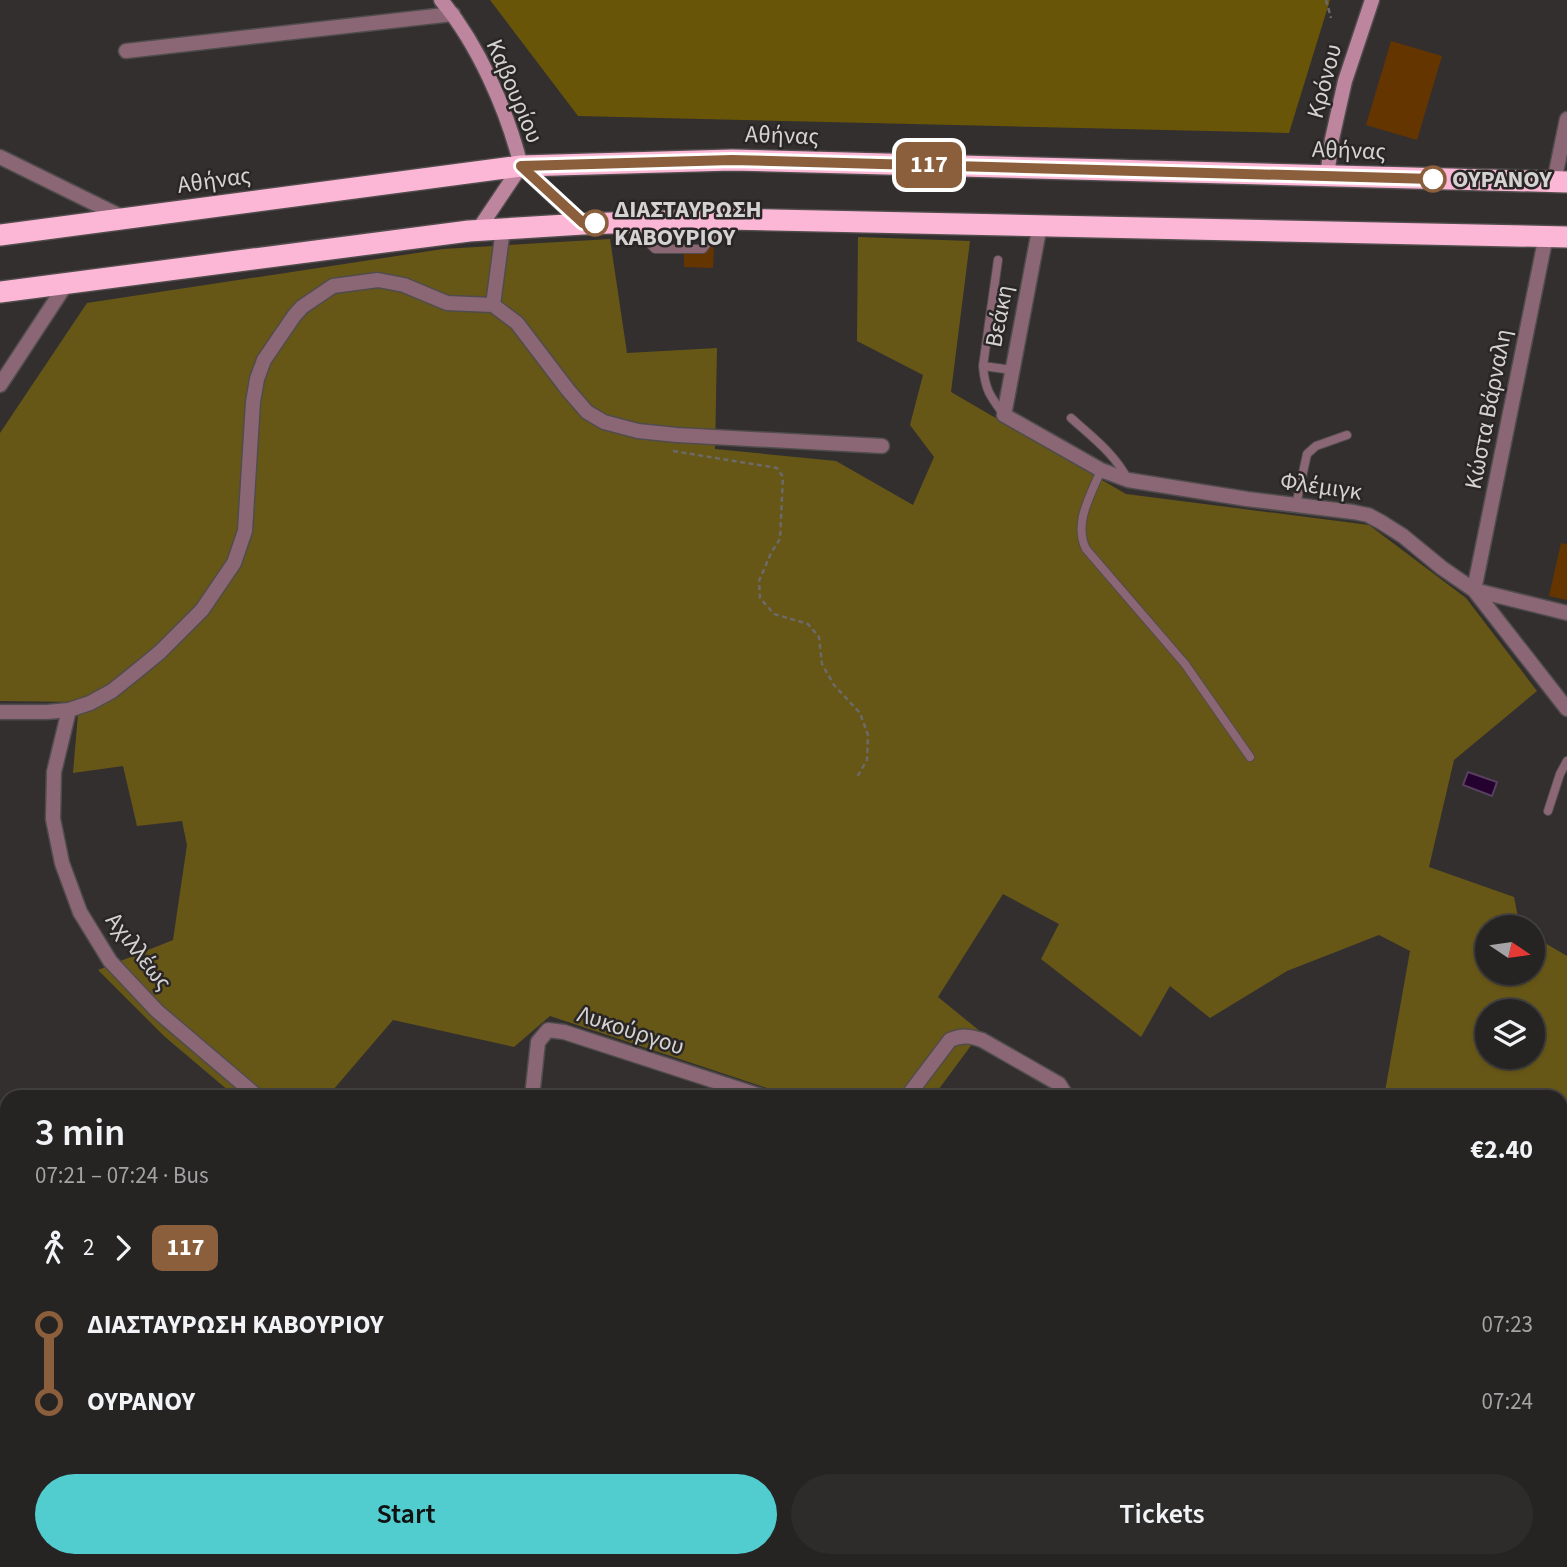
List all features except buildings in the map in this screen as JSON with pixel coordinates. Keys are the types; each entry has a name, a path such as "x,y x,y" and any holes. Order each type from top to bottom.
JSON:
{"highway":[{"name":"Αθήνας","path":"0,235 521,166 732,160 1560,182"},
{"path":"0,292 478,230 583,223 725,219 1556,236"}],"street":[{"name":"Καβουρίου","path":"441,0 465,31 514,136 521,166"},
{"name":"Κρόνου","path":"1327,176 1345,81 1372,0"},
{"path":"126,51 453,14"},
{"path":"1560,182 1567,119"},
{"path":"0,157 126,218"},
{"path":"478,230 521,166 583,223"},
{"name":"Βεάκη","path":"1004,415 1040,225"},
{"path":"494,305 503,229"},
{"name":"Κώστα Βάρναλη","path":"1474,590 1556,236"},
{"path":"0,712 69,710 90,703 112,691 160,652 202,610 234,563 245,531 253,402 264,360 293,316 333,286 378,280 404,285 447,303 494,305 517,323 587,412 604,422 638,431 677,435 881,446"},
{"path":"0,385 67,283"},
{"name":"Φλέμιγκ","path":"1004,415 1101,470 1128,480 1368,515 1402,536 1442,569 1474,590 1567,709"},
{"path":"1474,590 1567,613"},
{"name":"Αχιλλέως","path":"69,710 54,772 53,819 62,863 80,912 110,961 157,1011 250,1090"},
{"name":"Λυκούργου","path":"532,1090 538,1042 548,1030 564,1032 730,1090"},
{"path":"912,1090 950,1040 960,1036 972,1036 982,1040 1059,1084 1063,1090"}],"lane":[{"path":"626,222 655,248 703,249 725,219"},
{"path":"998,260 983,366 984,382 989,395 1004,415"},
{"path":"983,366 1012,370"},
{"path":"1071,418 1113,457 1128,480"},
{"path":"1296,505 1307,454 1316,446 1347,435"},
{"path":"1101,470 1080,526 1081,539 1086,549 1185,664 1250,757"},
{"path":"1548,811 1567,761"}],"path":[{"path":"1326,0 1331,19"},
{"path":"665,450 777,468 783,477 780,539 758,581 760,598 774,614 808,624 819,637 822,664 834,685 860,713 868,735 867,760 857,777"}],"shaded area":[{"path":"490,0 1330,0 1289,133 578,116"},
{"path":"858,237 970,241 951,392 1126,494 1369,525 1466,598 1537,691 1454,760 1429,867 1514,897 1518,915 1475,915 1475,985 1545,985 1545,943 1567,956 1567,1090 1385,1090 1410,951 1379,935 1287,971 1210,1018 1170,986 1141,1037 1041,959 1059,924 1003,894 938,997 981,1032 938,1090 773,1090 550,1016 514,1047 393,1020 333,1090 228,1090 164,1036 98,970 173,940 187,845 182,821 137,826 123,766 73,773 79,702 0,701 0,433 87,303 443,249 610,239 627,353 717,348 715,449 836,461 913,505 934,457 910,425 923,375 857,341"},
{"path":"1468,772 1497,782 1492,796 1463,785"}],"bus line":[{"name":"117","path":"595,223 583,223 521,166 732,160 1433,179"}],"place":[{"name":"ΟΥΡΑΝΟΥ","path":"1433,179"},
{"name":"ΔΙΑΣΤΑΥΡΩΣΗ ΚΑΒΟΥΡΙΟΥ","path":"595,223"}]}
